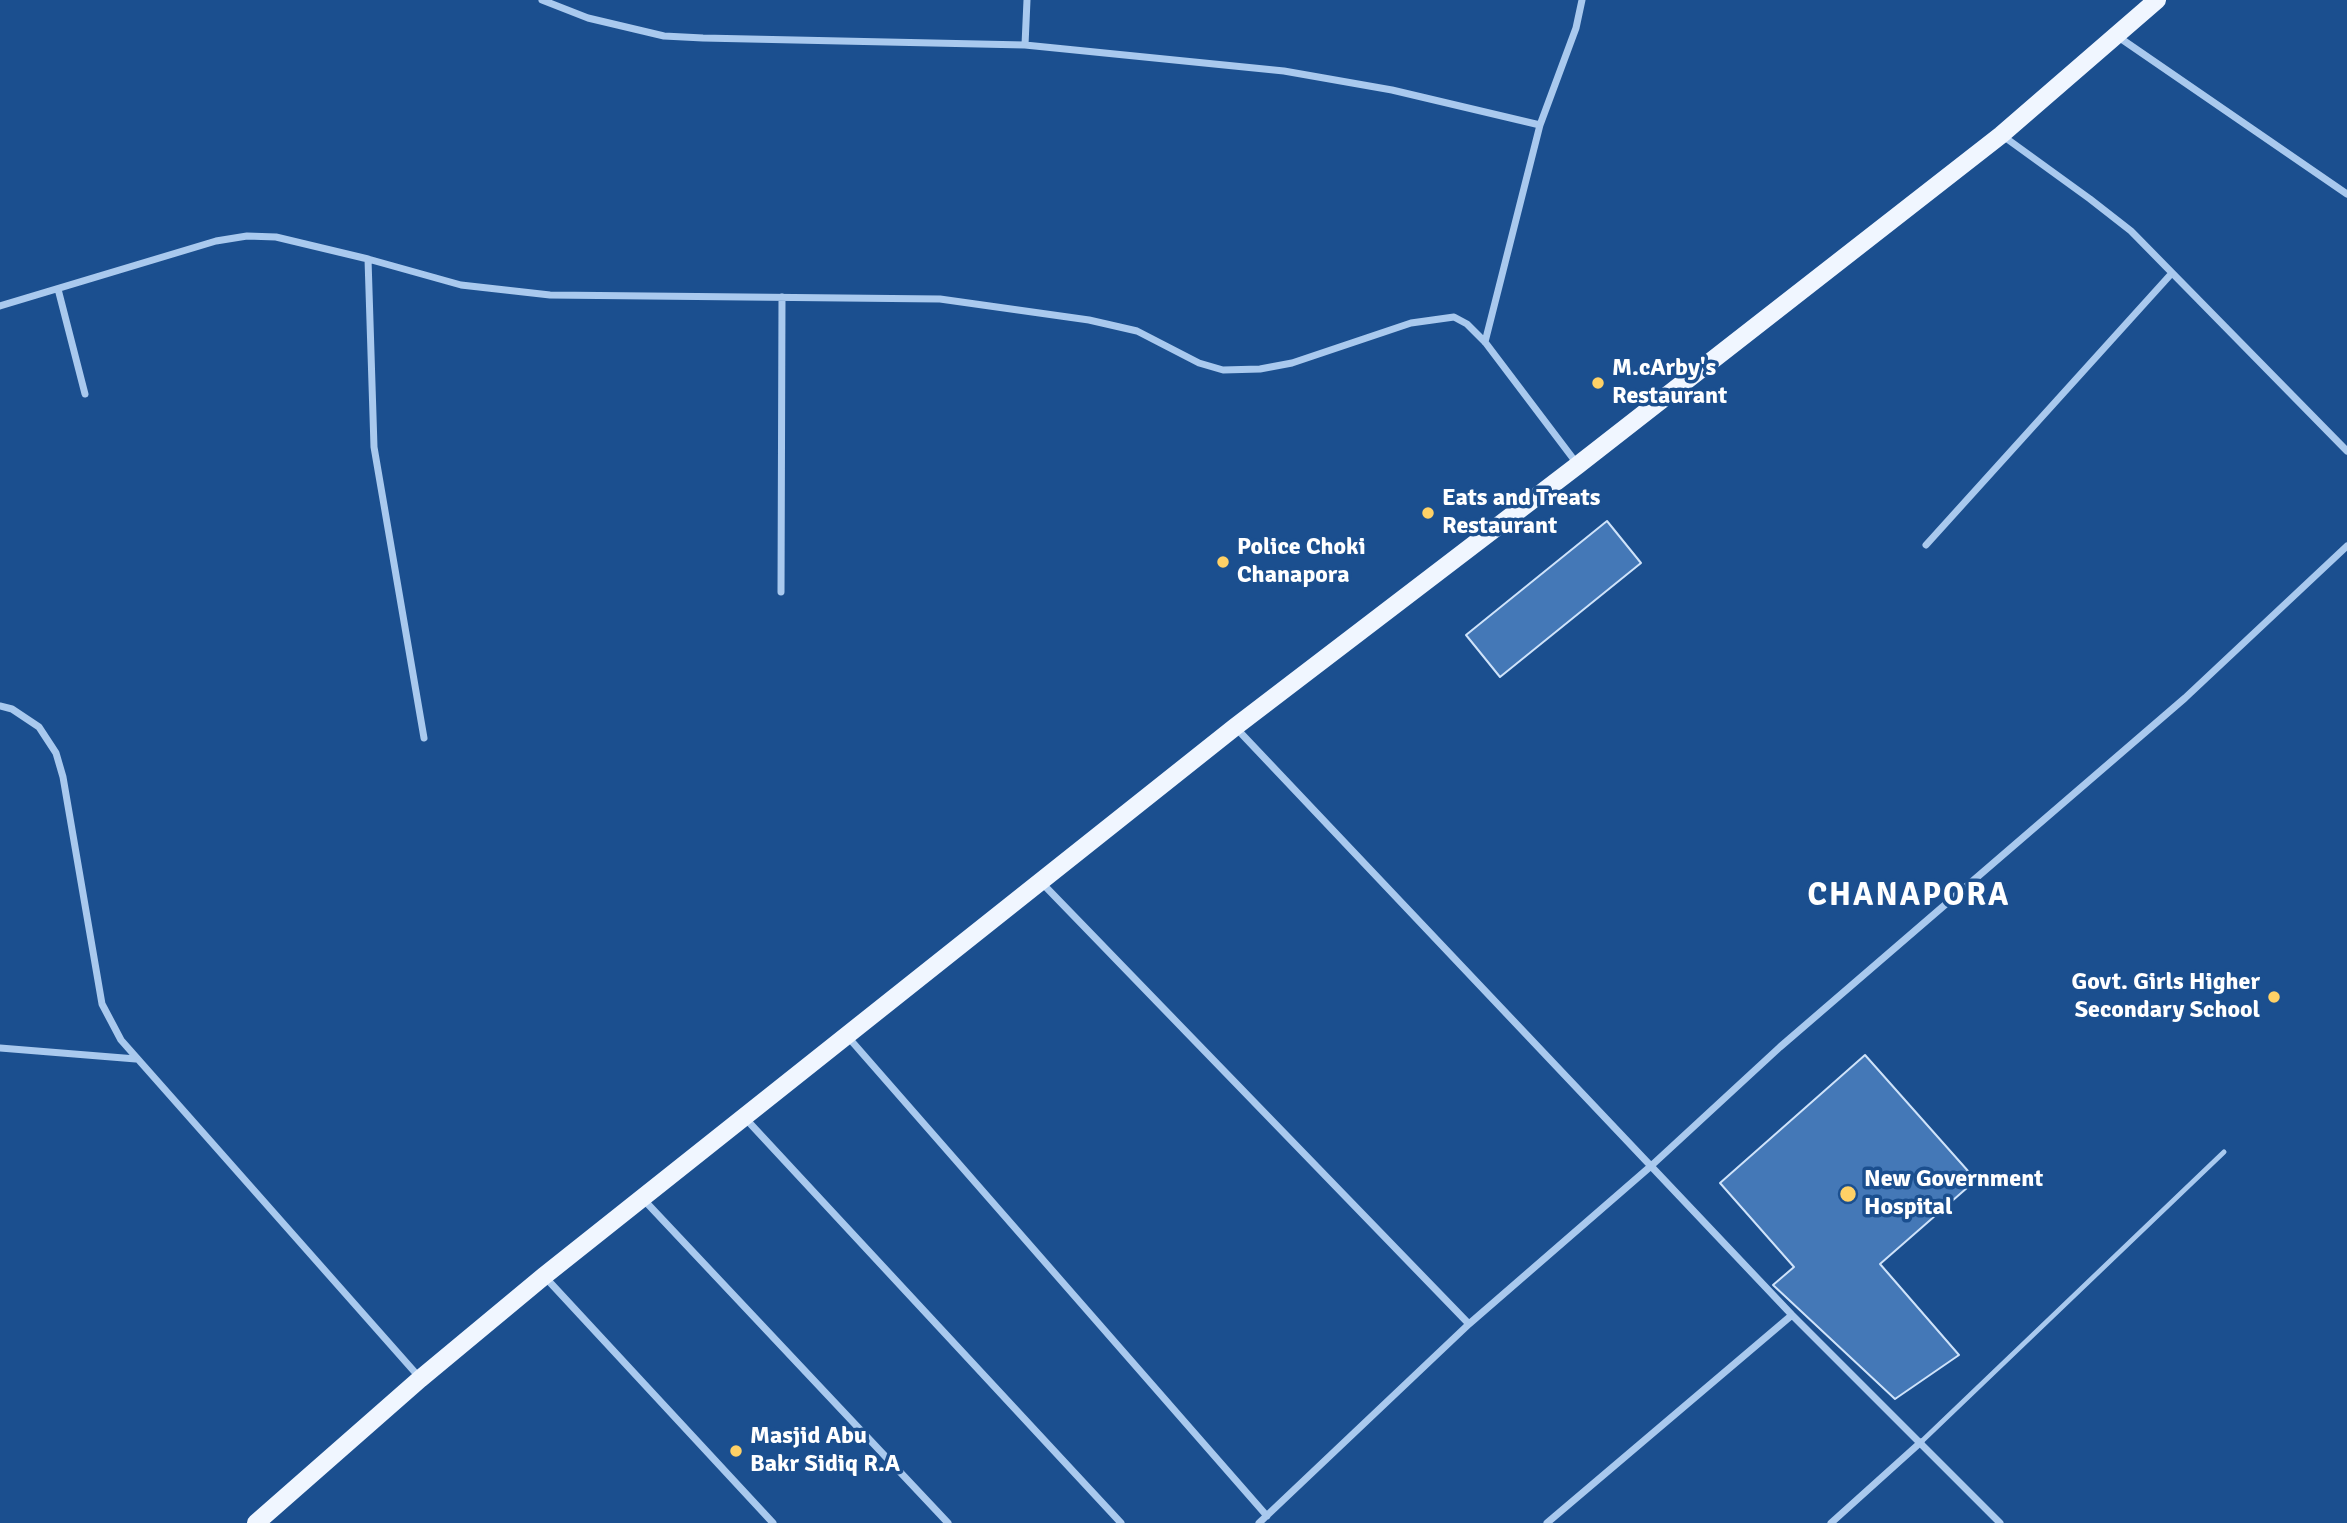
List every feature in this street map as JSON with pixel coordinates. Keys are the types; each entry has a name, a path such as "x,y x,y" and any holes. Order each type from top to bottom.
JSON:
{"main road":[{"path":"256,1523 420,1379 544,1276 1235,727 1578,466 2001,135 2157,0"}],"street":[{"path":"542,0 588,18 664,36 1025,45 1284,71 1392,90 1540,125"},
{"path":"1025,45 1027,0"},
{"path":"1485,342 1540,125 1576,28 1582,0"},
{"path":"2116,36 2347,194"},
{"path":"2001,135 2121,223 2347,452"},
{"path":"0,306 216,241 247,236 276,237 461,285 550,295 940,299 1089,320 1137,331 1199,363 1223,370 1260,369 1292,363 1411,323 1454,317 1467,324 1485,342 1578,466"},
{"path":"368,259 374,447 424,738"},
{"path":"1926,545 2172,272"},
{"path":"58,289 85,394"},
{"path":"781,592 782,297"},
{"path":"1259,1523 1469,1324 1651,1166 1780,1047 2185,698 2347,546"},
{"path":"0,706 12,709 39,727 56,753 63,777 102,1004 121,1040 420,1379"},
{"path":"1235,727 1792,1315 2000,1523"},
{"path":"1040,882 1469,1324"},
{"path":"847,1036 1267,1516"},
{"path":"0,1048 136,1059"},
{"path":"744,1117 1121,1523"},
{"path":"642,1198 948,1523"},
{"path":"544,1276 773,1523"},
{"path":"1547,1523 1792,1315"},
{"path":"1831,1523 1921,1442"}],"lane":[{"path":"1921,1442 2224,1152"}],"building":[{"path":"1607,521 1641,563 1500,677 1466,635"},
{"path":"1865,1055 1976,1180 1880,1264 1959,1355 1895,1399 1773,1285 1794,1267 1720,1183"}],"place":[{"name":"M.cArby's Restaurant","path":"1598,383"},
{"name":"Eats and Treats Restaurant","path":"1428,513"},
{"name":"Police Choki Chanapora","path":"1223,562"},
{"name":"Govt. Girls Higher Secondary School","path":"2274,997"},
{"name":"New Government Hospital","path":"1848,1194"},
{"name":"Masjid Abu Bakr Sidiq R.A","path":"736,1451"}],"district":[{"name":"CHANAPORA","path":"1909,897"}]}
